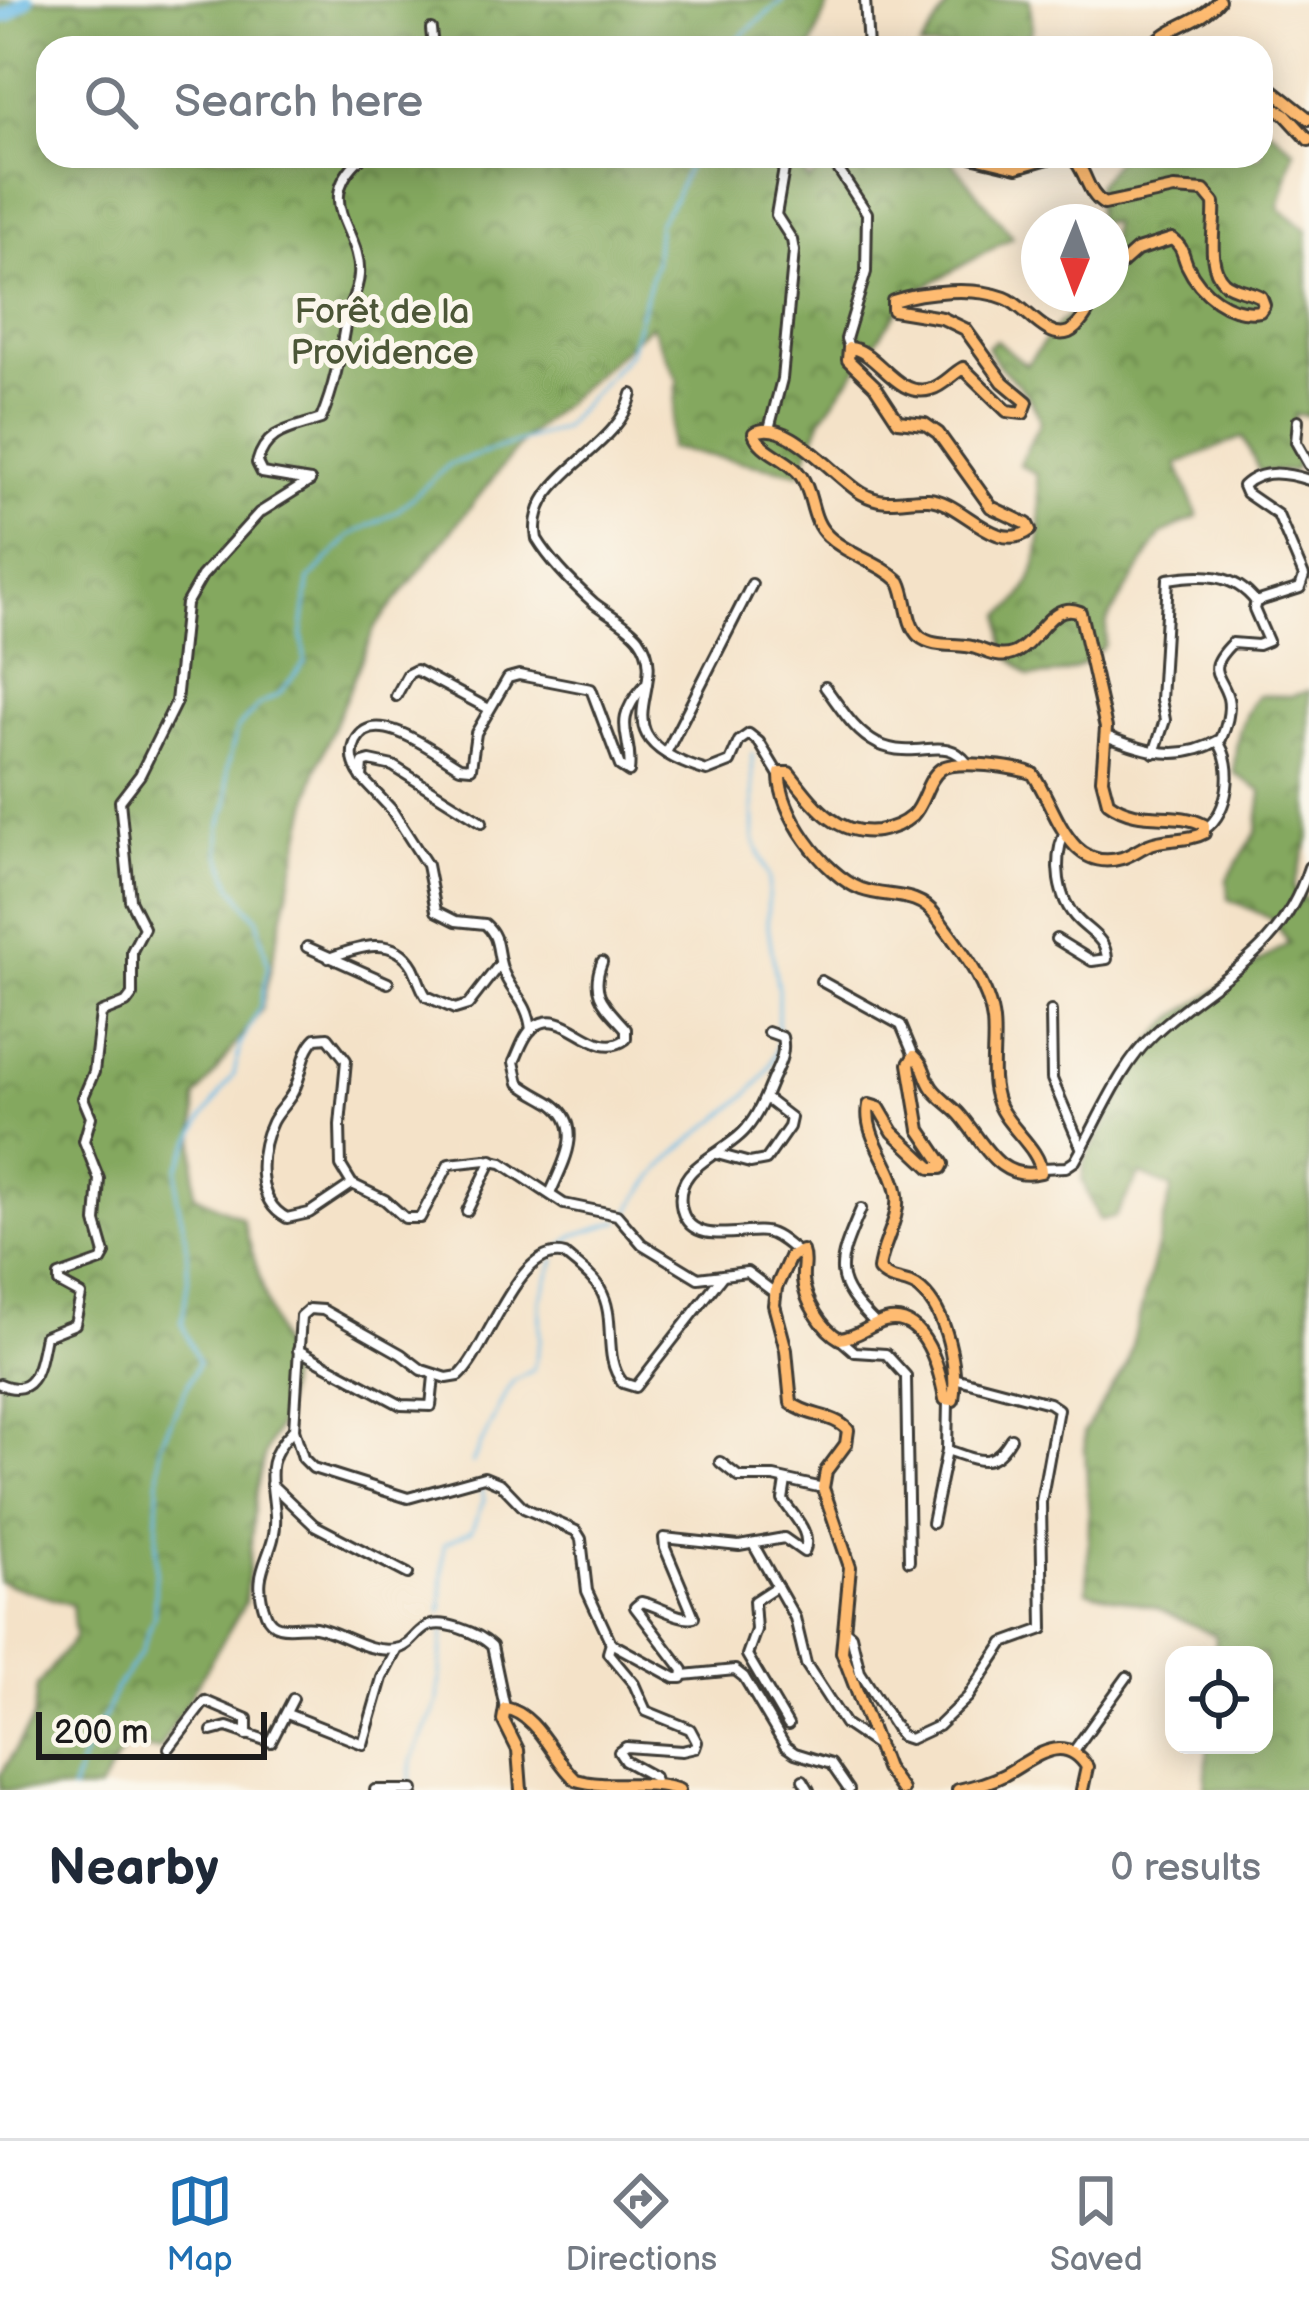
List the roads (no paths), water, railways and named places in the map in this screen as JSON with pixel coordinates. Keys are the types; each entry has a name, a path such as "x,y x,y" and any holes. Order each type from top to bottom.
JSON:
{"main road":[{"path":"1160,36 1190,24 1220,0"},
{"path":"1273,90 1309,118"},
{"path":"1273,108 1309,140"},
{"path":"1083,168 1093,194 1104,204 1174,189 1204,191 1214,203 1219,274 1229,286 1261,297 1264,305 1260,311 1240,312 1216,300 1198,282 1172,239 1137,250 1129,257"},
{"path":"948,1402 955,1394 944,1334 925,1294 913,1285 892,1281 879,1270 895,1217 897,1192 873,1134 868,1107 879,1108 892,1132 932,1168 941,1168 943,1164 920,1130 909,1064 914,1056 934,1091 959,1114 993,1159 1021,1174 1042,1168 996,1099 991,1010 968,964 929,907 908,897 862,890 841,876 792,821 779,775 789,773 810,802 837,824 859,831 908,820 940,769 968,765 1015,767 1033,774 1078,851 1106,861 1157,842 1198,837 1205,829 1196,820 1131,815 1108,802 1102,779 1106,736 1080,612 1070,608 1059,612 1020,650 1007,656 972,646 936,644 916,633 903,587 824,532 799,472 755,440 755,430 769,429 799,441 849,485 877,501 936,500 991,532 1016,537 1028,532 1024,521 998,513 984,499 932,427 903,423 892,416 875,386 848,360 849,348 860,349 877,367 915,389 937,387 963,368 1007,411 1023,413 1027,402 1003,382 971,334 942,318 899,314 893,310 893,301 936,293 999,296 1021,307"},
{"path":"1027,312 1047,328 1063,333 1075,328 1085,312"},
{"path":"902,1790 891,1779 844,1662 848,1555 823,1489 826,1471 846,1444 848,1430 791,1403 788,1362 775,1313 775,1293 790,1257 802,1251 808,1298 824,1328 840,1339 892,1320 913,1329 931,1349 948,1402"},
{"path":"521,1790 518,1750 503,1720 505,1708 517,1712 545,1738 576,1780 610,1787 679,1790"},
{"path":"958,1790 992,1780 1046,1750 1073,1752 1088,1767 1082,1790"}],"street":[{"path":"865,0 867,36"},
{"path":"431,28 432,36"},
{"path":"0,1384 22,1388 38,1369 45,1336 75,1324 81,1295 59,1283 59,1276 101,1261 105,1255 96,1222 99,1179 84,1141 91,1118 83,1098 94,1072 100,1013 126,1003 132,995 132,951 144,928 130,900 120,801 140,775 176,702 186,604 202,576 259,513 310,481 262,473 257,463 260,450 274,435 321,419 334,386 360,268 340,216 343,181 353,168"},
{"path":"769,429 782,379 794,251 776,215 784,168"},
{"path":"837,168 866,213 866,272 846,340 849,348"},
{"path":"632,394 619,426 552,487 535,527 543,549 586,595 639,639 645,652 644,732 666,753 688,765 717,770 730,762 739,741 749,734 760,742 779,775"},
{"path":"1298,420 1296,442 1309,465"},
{"path":"1256,602 1300,588 1304,576 1278,515 1243,486 1251,478 1271,474 1309,480"},
{"path":"1154,753 1165,720 1165,622 1171,578 1235,580 1256,602"},
{"path":"666,753 752,584"},
{"path":"1106,736 1154,753 1194,752 1217,742 1225,732 1228,704 1216,674 1223,651 1236,641 1258,646 1268,641 1254,609 1256,602"},
{"path":"396,696 408,674 416,670 490,709"},
{"path":"531,1030 526,1006 500,964 496,936 490,928 436,911 427,865 392,809 362,778 352,760 353,750 363,732 373,728 398,731 460,767 471,768 476,733 512,675 587,685 595,693 620,766 629,772 626,714 646,685"},
{"path":"825,686 853,725 876,743 910,753 946,746 968,765"},
{"path":"1205,829 1217,821 1225,797 1227,760 1217,742"},
{"path":"362,778 360,770 366,761 393,766 482,822"},
{"path":"1056,939 1092,961 1107,959 1104,944 1077,919 1063,896 1058,860 1064,834"},
{"path":"1042,1168 1066,1167 1081,1151 1116,1086 1150,1038 1267,944 1286,922 1309,867"},
{"path":"329,958 365,944 382,945 412,965 426,996 455,1009 468,1005 500,964"},
{"path":"307,947 388,983"},
{"path":"550,1194 571,1144 571,1132 561,1112 515,1077 514,1062 531,1030 548,1022 600,1046 623,1043 626,1029 605,1011 599,998 596,981 602,962"},
{"path":"821,981 901,1025 914,1056"},
{"path":"1051,1011 1052,1079 1081,1151"},
{"path":"768,1032 776,1032 784,1044 765,1098 746,1129 692,1170 683,1184 682,1212 686,1219 719,1235 765,1232 796,1251"},
{"path":"352,1184 309,1213 287,1217 271,1203 262,1178 262,1153 271,1125 292,1095 308,1046 316,1038 328,1037 346,1060 341,1166 352,1184 385,1200 405,1218 415,1220 422,1214 449,1164 493,1160 574,1208 617,1215 642,1244 698,1278 747,1272 775,1293"},
{"path":"716,1153 756,1163 770,1156 791,1118 765,1098"},
{"path":"467,1210 493,1160"},
{"path":"861,1209 840,1260 841,1273 854,1304 877,1325"},
{"path":"656,1786 654,1777 619,1752 626,1747 689,1750 697,1745 696,1738 690,1730 645,1710 628,1676 608,1653 610,1643 587,1591 581,1539 568,1525 524,1508 500,1484 484,1477 408,1498 320,1472 303,1458 294,1429 301,1316 316,1308 434,1376 459,1376 501,1306 537,1259 550,1252 565,1255 600,1289 610,1314 613,1367 620,1380 632,1387 643,1382 723,1275"},
{"path":"840,1339 855,1352 886,1354 906,1376 909,1561"},
{"path":"297,1349 408,1407 431,1406 434,1376"},
{"path":"844,1630 851,1635 863,1677 901,1736 910,1739 938,1726 968,1697 1004,1643 1043,1629 1040,1502 1058,1409 953,1377"},
{"path":"932,1523 947,1450 948,1402"},
{"path":"294,1429 274,1454 270,1483 275,1530 259,1585 267,1618 279,1627 317,1628 379,1648 398,1649"},
{"path":"947,1450 983,1462 994,1460 1011,1438"},
{"path":"720,1462 739,1477 770,1477 823,1489"},
{"path":"683,1675 635,1607 648,1604 686,1619 694,1616 664,1538 718,1545 784,1538 800,1552 808,1549 798,1519 782,1500 786,1481"},
{"path":"270,1483 314,1525 408,1574"},
{"path":"753,1544 797,1623 806,1664 845,1724 876,1745"},
{"path":"777,1586 754,1601 756,1630 747,1654 788,1724"},
{"path":"286,1714 363,1744 382,1678 398,1649 436,1624 485,1640 494,1651 505,1708"},
{"path":"610,1643 675,1678 735,1670 744,1676 785,1746 831,1764 849,1790"},
{"path":"1073,1752 1127,1677"},
{"path":"212,1731 226,1727 271,1742 293,1699"},
{"path":"169,1748 205,1701 248,1719 247,1735"},
{"path":"803,1780 808,1790"},
{"path":"375,1790 413,1790"}],"waterway":[{"path":"0,17 27,0"},
{"path":"741,36 783,0"},
{"path":"72,1790 89,1740 141,1653 154,1616 160,1445 198,1363 182,1323 188,1279 186,1237 177,1198 178,1168 202,1120 234,1074 240,1045 260,1007 268,966 258,920 232,886 220,852 220,828 228,802 227,769 237,729 259,705 279,694 305,662 302,634 309,580 351,535 396,512 450,464 562,428 630,352 655,263 658,223 687,168"},
{"path":"752,754 754,839 769,878 767,920 778,990 778,1030"},
{"path":"628,1214 667,1162 752,1090 773,1058 778,1040"},
{"path":"560,1248 575,1235 620,1221"},
{"path":"472,1463 507,1390 533,1370 540,1340 540,1299 555,1260"},
{"path":"441,1613 444,1544 471,1531 484,1500 479,1483"},
{"path":"409,1788 412,1760 438,1703 443,1631"}],"park label":[{"name":"Forêt de la Providence","path":"382,332"}]}
